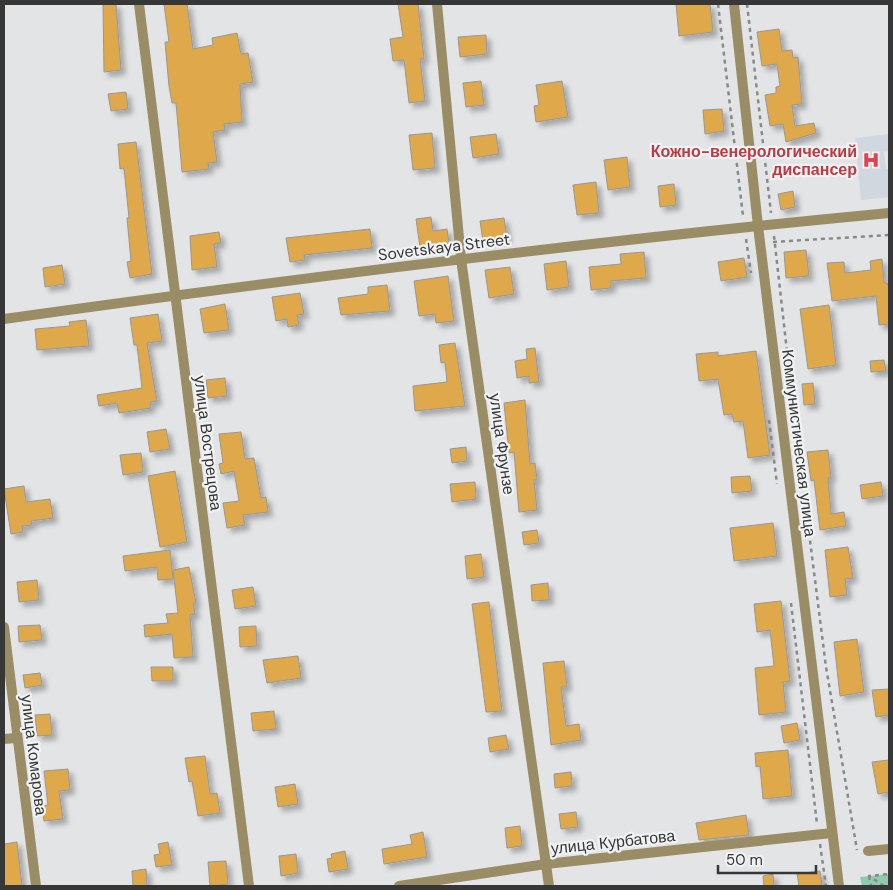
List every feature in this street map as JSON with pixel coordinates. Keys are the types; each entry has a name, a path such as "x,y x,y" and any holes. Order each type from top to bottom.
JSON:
{"street":[{"name":"улица Вострецова","path":"139,4 249,886"},
{"name":"улица Фрунзе","path":"437,4 462,259 549,886"},
{"name":"Коммунистическая улица","path":"734,4 758,226 839,886"},
{"name":"Sovetskaya Street","path":"4,319 462,259 744,227 889,213"},
{"name":"улица Комарова","path":"4,627 16,738 36,886"},
{"path":"4,739 16,738"},
{"name":"улица Курбатова","path":"399,886 546,864 832,833"},
{"path":"868,851 889,849"}],"path":[{"path":"718,4 744,227 752,279"},
{"path":"747,4 799,454"},
{"path":"747,242 889,235"},
{"path":"769,416 778,491"},
{"path":"802,482 826,667 857,853"},
{"path":"791,595 818,834 826,886"},
{"path":"870,876 889,874"},
{"path":"870,876 871,886"},
{"path":"870,876 884,886"}],"shaded area":[{"name":"Кожно-венерологический диспансер","path":"889,134 889,151 884,152 886,169 889,169 889,197 861,200 855,138"}],"green space":[{"path":"889,874 889,886 862,886 860,877"}],"building":[{"path":"103,4 116,4 121,70 104,72"},
{"path":"164,4 187,4 193,49 213,45 212,38 237,33 241,54 248,53 253,82 240,84 242,122 224,124 225,130 213,132 217,162 208,163 209,169 182,172 176,103 172,103 169,86 165,42 169,42"},
{"path":"398,4 418,4 424,59 420,59 425,101 409,103 404,60 393,61 390,39 403,37"},
{"path":"676,4 710,4 713,32 679,36"},
{"path":"779,29 782,51 792,50 793,58 798,57 802,104 792,105 795,126 814,123 816,133 786,142 783,124 770,126 765,95 776,93 776,87 780,86 777,64 762,66 757,32"},
{"path":"486,35 487,54 460,57 458,37"},
{"path":"481,81 484,105 466,107 463,83"},
{"path":"562,81 568,117 536,122 534,106 539,105 536,85"},
{"path":"126,92 128,109 111,111 108,94"},
{"path":"722,109 724,131 705,134 703,110"},
{"path":"432,133 435,168 413,170 409,135"},
{"path":"496,134 499,154 473,158 470,137"},
{"path":"136,142 152,274 130,278 127,262 131,261 127,218 129,218 124,168 120,169 118,144"},
{"path":"627,157 630,187 608,190 604,160"},
{"path":"596,182 599,213 577,215 573,185"},
{"path":"674,184 676,205 660,207 658,186"},
{"path":"793,191 795,207 781,210 778,194"},
{"path":"431,217 433,231 447,229 449,243 420,247 416,219"},
{"path":"504,218 507,238 483,241 480,221"},
{"path":"370,229 372,248 304,255 305,260 290,262 286,238"},
{"path":"219,232 221,243 214,244 217,267 192,270 190,236"},
{"path":"806,250 809,276 786,278 784,252"},
{"path":"644,252 646,278 611,281 611,288 591,290 589,267 621,264 620,254"},
{"path":"744,258 747,277 721,281 718,262"},
{"path":"882,259 884,283 887,283 889,288 889,324 879,325 876,296 832,301 827,263 844,262 845,273 871,270 870,261"},
{"path":"566,261 569,287 547,290 544,264"},
{"path":"62,265 65,284 45,287 43,268"},
{"path":"510,267 514,294 489,298 485,270"},
{"path":"448,276 454,321 436,323 435,314 419,316 414,281"},
{"path":"387,285 390,311 341,315 338,298 368,294 368,287"},
{"path":"300,293 304,314 297,315 299,325 288,327 287,319 276,321 272,297"},
{"path":"225,304 229,330 204,333 200,309"},
{"path":"829,305 836,365 808,369 800,309"},
{"path":"158,314 162,341 147,343 157,401 150,402 151,408 119,413 117,403 99,406 97,395 142,388 137,345 134,345 130,318"},
{"path":"86,320 89,346 37,350 35,329 70,326 69,322"},
{"path":"455,343 465,406 415,411 413,386 447,382 445,362 441,363 439,345"},
{"path":"535,348 539,382 529,383 529,376 517,378 515,361 527,359 526,349"},
{"path":"756,351 770,455 748,458 743,421 734,422 732,414 724,415 718,379 699,381 696,354 718,352 718,356"},
{"path":"884,360 886,371 871,372 870,361"},
{"path":"225,378 227,396 208,398 206,380"},
{"path":"813,383 815,404 804,405 802,384"},
{"path":"525,400 530,464 535,463 537,480 534,480 537,510 519,512 514,452 509,453 504,403"},
{"path":"166,429 170,449 150,452 147,432"},
{"path":"241,432 245,459 254,458 261,498 266,497 268,512 243,515 245,525 227,528 223,503 239,501 234,471 221,474 219,464 223,463 219,434"},
{"path":"466,447 467,461 452,463 450,449"},
{"path":"828,450 831,478 828,478 831,514 844,512 846,526 820,530 814,480 811,481 807,452"},
{"path":"141,453 143,472 123,475 120,455"},
{"path":"175,471 187,542 160,547 148,476"},
{"path":"750,476 752,491 732,493 731,477"},
{"path":"475,482 476,499 452,502 450,484"},
{"path":"881,482 883,496 862,499 860,485"},
{"path":"24,486 26,502 50,499 53,518 31,521 32,525 22,526 23,532 11,534 4,489"},
{"path":"773,523 777,556 734,561 730,528"},
{"path":"537,530 539,543 524,545 522,532"},
{"path":"848,547 853,578 845,579 847,595 830,597 825,550"},
{"path":"170,550 173,579 158,580 157,567 125,571 123,556"},
{"path":"481,554 484,577 467,579 465,556"},
{"path":"189,567 196,603 193,603 195,614 190,615 193,657 174,658 172,634 145,637 144,625 168,623 166,614 178,613 173,570"},
{"path":"37,580 39,600 19,602 17,582"},
{"path":"548,583 549,600 532,601 531,585"},
{"path":"253,587 256,606 235,609 232,590"},
{"path":"781,601 790,681 783,682 786,712 759,715 755,668 774,666 770,630 757,632 754,604"},
{"path":"489,602 502,711 486,712 472,604"},
{"path":"40,625 42,640 19,642 18,626"},
{"path":"256,626 257,646 240,647 239,627"},
{"path":"857,639 864,692 840,696 834,642"},
{"path":"298,656 301,678 267,683 263,660"},
{"path":"564,661 567,687 561,687 566,726 579,724 581,740 551,745 543,663"},
{"path":"151,667 173,667 173,681 152,681"},
{"path":"40,673 42,685 25,688 23,675"},
{"path":"889,689 889,715 876,717 872,690"},
{"path":"274,711 276,729 253,731 251,713"},
{"path":"50,714 52,735 37,736 35,715"},
{"path":"797,723 800,740 784,743 781,726"},
{"path":"506,735 509,749 490,752 488,738"},
{"path":"788,750 792,796 763,799 760,766 756,767 755,753"},
{"path":"205,756 210,794 217,793 220,813 198,816 192,781 189,782 185,758"},
{"path":"889,760 889,792 878,794 872,762"},
{"path":"68,769 70,790 59,791 63,819 44,821 42,806 48,805 44,771"},
{"path":"571,772 572,786 555,788 554,774"},
{"path":"295,784 298,804 278,807 275,787"},
{"path":"576,812 578,827 561,829 559,814"},
{"path":"746,815 749,835 699,840 696,823"},
{"path":"520,826 522,846 507,848 505,828"},
{"path":"423,832 427,857 384,864 382,849 412,844 410,835"},
{"path":"17,842 22,886 4,886 4,844"},
{"path":"168,842 172,865 156,867 154,855 160,854 158,844"},
{"path":"345,851 348,869 329,872 327,859 332,858 331,854"},
{"path":"296,854 298,873 281,876 279,856"},
{"path":"226,861 228,884 210,886 208,862"},
{"path":"146,869 147,886 133,886 132,871"},
{"path":"820,871 822,886 799,886 797,874"},
{"path":"773,874 774,886 764,886 763,876"}],"place":[{"name":"Кожно-венерологический диспансер","path":"871,160"}]}
